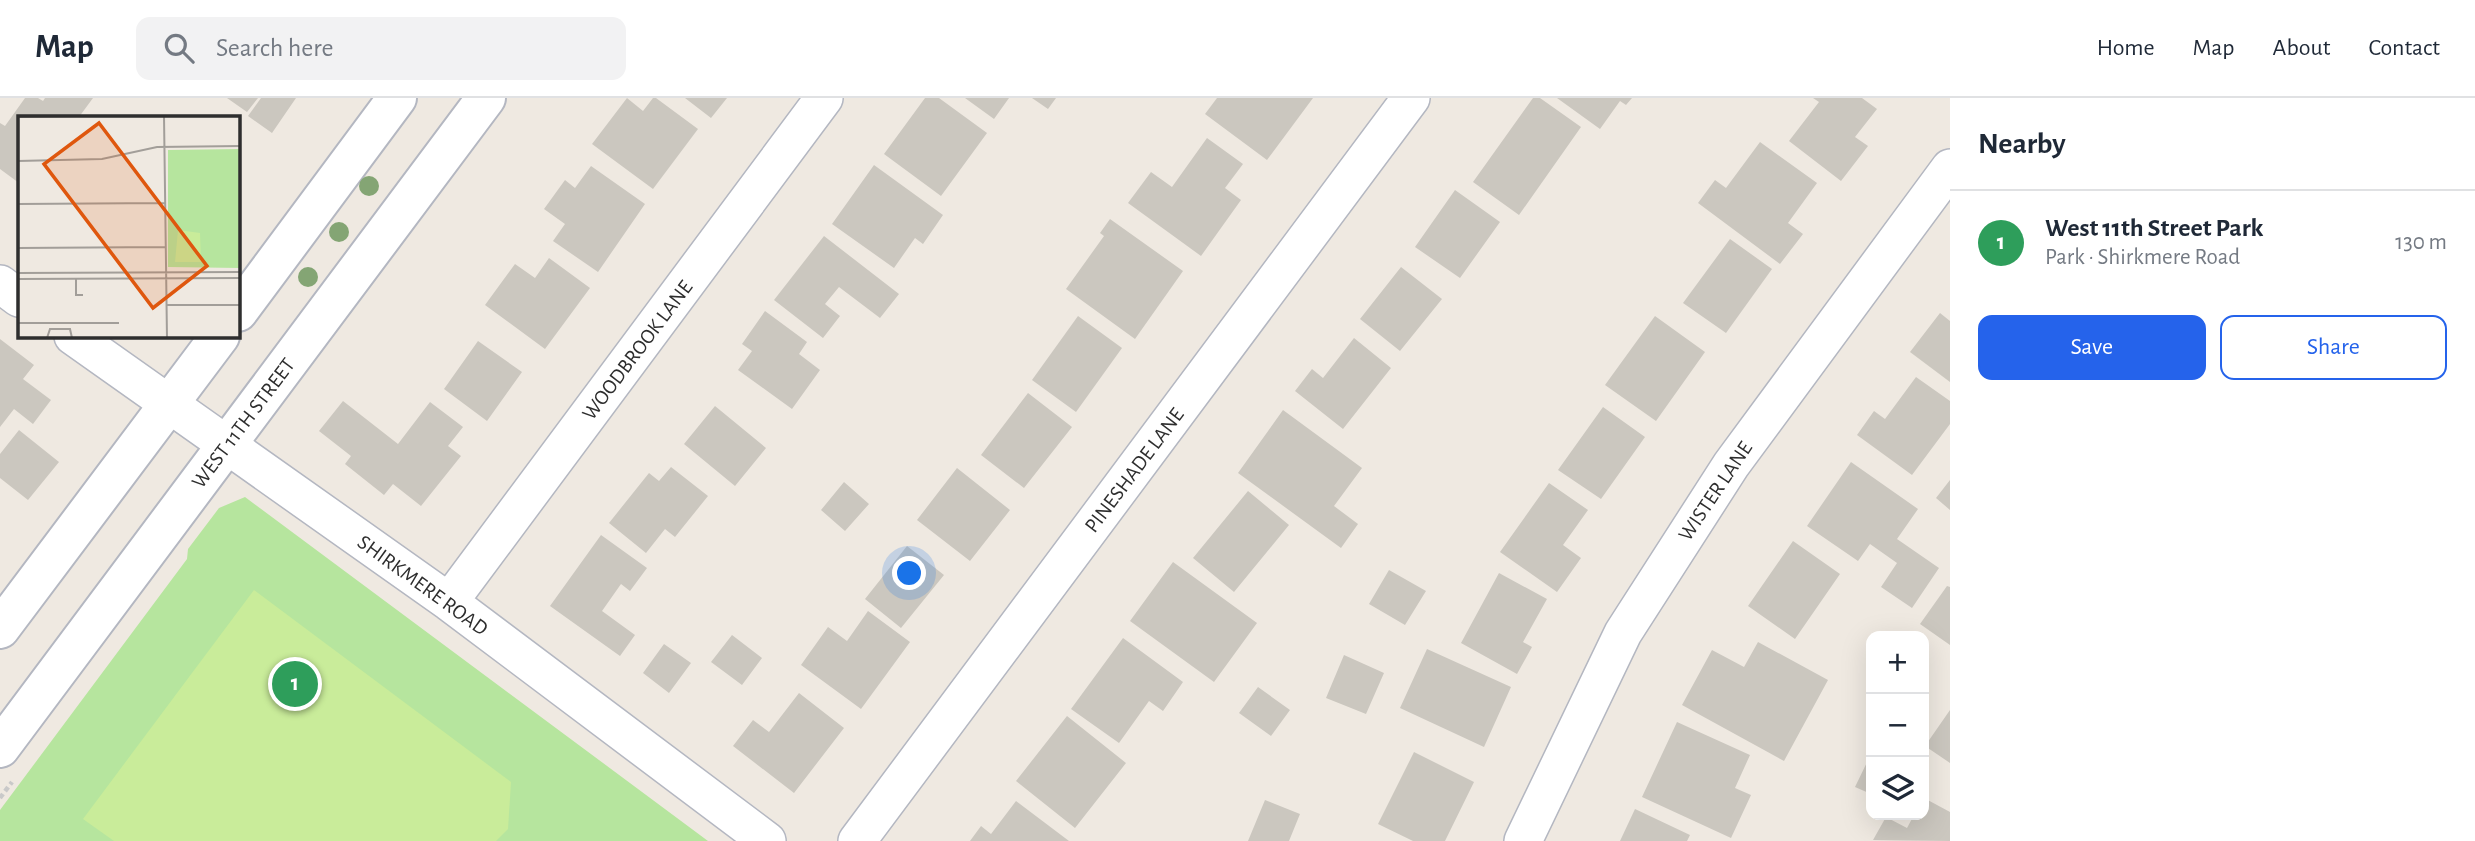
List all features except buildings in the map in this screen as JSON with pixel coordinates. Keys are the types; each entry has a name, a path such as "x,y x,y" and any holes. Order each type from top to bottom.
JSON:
{"main road":[{"path":"240,309 397,98"},
{"name":"WEST 11TH STREET","path":"0,748 486,98"},
{"path":"0,629 218,338"}],"street":[{"name":"WOODBROOK LANE","path":"449,602 824,98"},
{"name":"PINESHADE LANE","path":"857,841 1411,98"},
{"name":"WISTER LANE","path":"1523,841 1623,633 1731,465 1950,168"},
{"path":"0,284 18,297"},
{"name":"SHIRKMERE ROAD","path":"76,338 449,602 767,841"}],"green space":[{"path":"245,497 708,841 0,841 0,810 187,559 188,549 219,508"},
{"path":"254,590 511,782 508,829 496,841 114,841 83,819"}],"place":[{"name":"West 11th Street Park","path":"295,684"}]}
